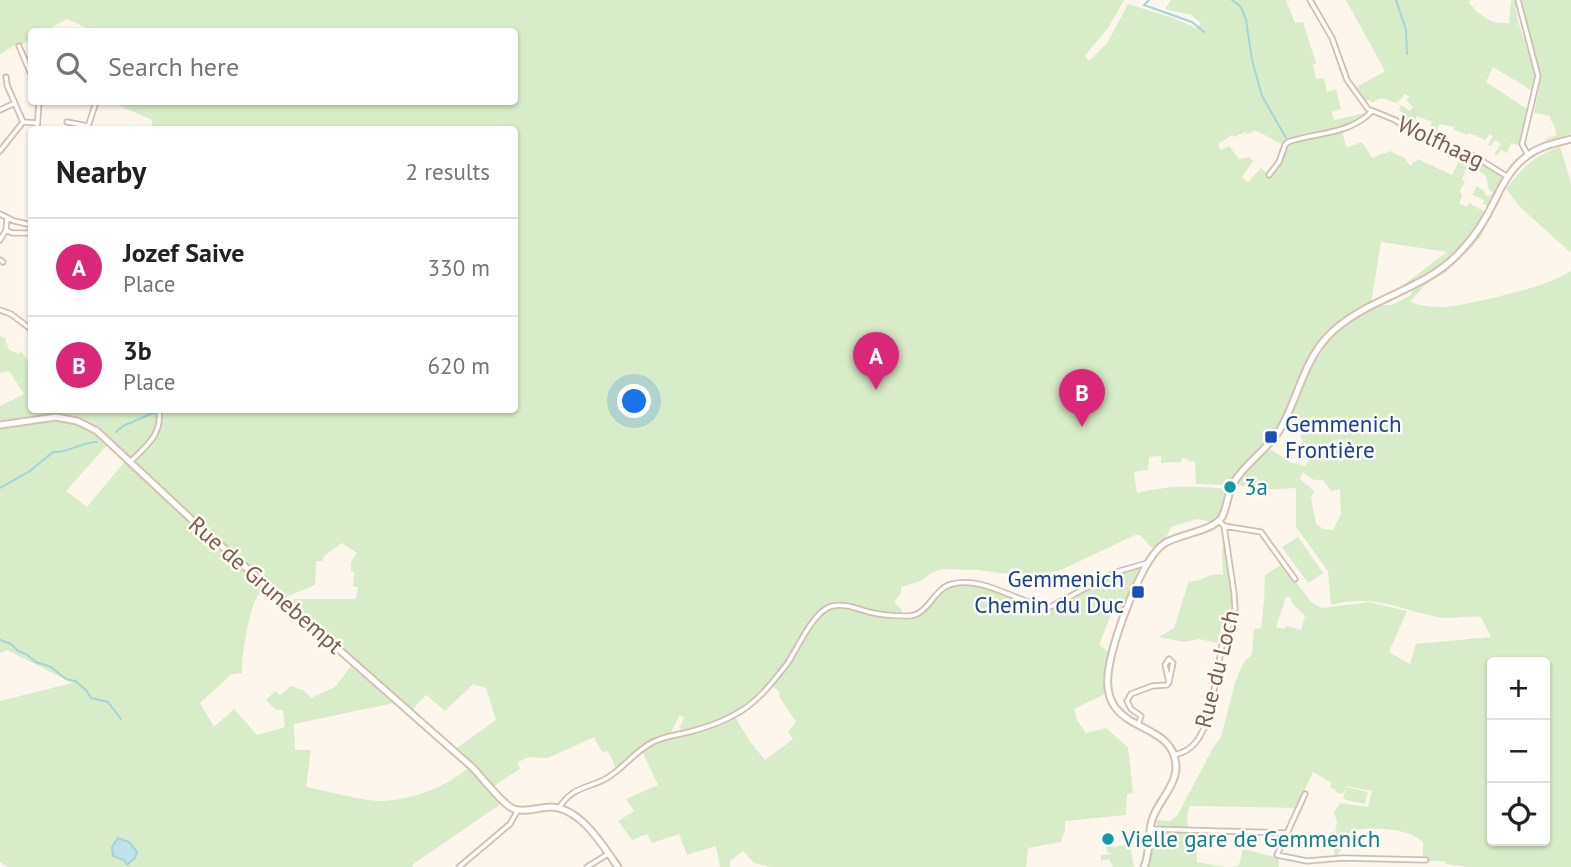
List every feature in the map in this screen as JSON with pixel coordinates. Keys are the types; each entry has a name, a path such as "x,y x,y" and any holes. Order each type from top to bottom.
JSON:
{"main road":[{"path":"1144,867 1153,817 1175,772 1174,755 1164,740 1123,716 1114,706 1108,694 1107,679 1116,638 1147,563 1164,544 1221,524 1230,491 1236,480 1278,433 1307,368 1328,335 1356,315 1434,274 1474,237 1508,177 1528,155 1544,146 1571,139"},
{"name":"Rue de Grunebempt","path":"0,425 56,417 77,421 97,431 191,519 462,758 509,807 518,810"},
{"path":"518,810 559,808 584,825 618,867"}],"street":[{"name":"Wolfhaag","path":"1310,0 1332,37 1347,80 1372,111 1395,120 1413,132 1469,153 1508,177"},
{"path":"1518,0 1538,76 1522,144 1528,155"},
{"path":"19,46 28,66"},
{"path":"6,77 23,122"},
{"path":"0,110 15,103"},
{"path":"37,126 39,105"},
{"path":"89,126 95,105"},
{"name":"Wolfhaag","path":"1269,175 1288,142 1348,128 1372,111"},
{"path":"23,122 37,122"},
{"path":"0,151 23,122"},
{"path":"66,122 81,126"},
{"path":"0,214 28,224"},
{"path":"0,240 6,230 7,218"},
{"path":"6,230 12,233 28,233"},
{"path":"0,310 11,314 28,327"},
{"path":"130,462 154,438 160,425 159,413"},
{"path":"1221,524 1261,532 1295,579"},
{"name":"Rue du Loch","path":"1174,755 1194,747 1204,728 1211,707 1223,640 1233,614 1234,593 1221,524"},
{"path":"559,808 572,793 610,777 651,743 710,726 745,708 761,695 786,665 810,625 832,606 915,616 924,610 942,589 951,584 965,583 999,590 1049,607 1116,572 1147,563"},
{"path":"1138,725 1141,716 1131,709 1127,701 1131,694 1152,686 1166,686 1169,682 1174,662 1170,659 1165,665 1169,682"},
{"path":"1305,794 1277,855 1307,861 1343,858 1426,860"},
{"path":"459,867 510,824 518,810"},
{"path":"1150,829 1286,833"},
{"path":"587,867 608,854"}],"green space":[{"path":"0,0 1124,0 1108,28 1085,56 1089,61 1107,43 1128,4 1196,28 1201,23 1191,15 1165,9 1171,0 1286,0 1295,23 1303,22 1316,63 1313,65 1316,79 1324,78 1327,92 1336,89 1341,109 1332,112 1334,120 1365,113 1367,115 1351,125 1295,137 1283,145 1255,130 1248,134 1245,132 1234,137 1232,135 1218,144 1220,150 1229,146 1239,159 1249,157 1253,161 1242,177 1248,182 1261,168 1270,176 1291,142 1342,131 1346,146 1362,142 1372,158 1390,151 1405,158 1410,166 1418,159 1452,175 1462,154 1496,171 1502,179 1488,206 1483,204 1484,200 1473,195 1476,186 1488,197 1493,193 1489,190 1486,176 1472,167 1471,170 1466,169 1459,203 1467,207 1469,203 1485,212 1467,239 1447,259 1395,291 1447,252 1381,242 1371,304 1343,320 1315,347 1275,432 1244,464 1229,485 1196,484 1195,462 1182,458 1181,462 1161,463 1161,456 1149,457 1148,470 1134,472 1137,493 1182,487 1227,489 1221,512 1212,522 1197,519 1171,527 1166,538 1152,548 1140,535 1135,535 1061,570 1048,573 1008,574 941,569 921,581 901,587 901,593 894,602 902,610 902,615 848,606 830,606 810,625 784,664 754,698 726,717 683,731 679,728 684,718 680,715 670,734 639,747 616,768 608,751 602,752 594,737 548,758 529,757 518,762 520,769 491,788 502,803 412,865 413,867 8,867 0,862 0,701 72,683 7,650 0,653 0,427 45,420 70,422 82,426 108,444 66,491 87,507 126,460 145,479 129,457 109,437 98,428 74,417 38,415 0,421 0,406 24,394 9,371 0,373 0,336 5,338 9,350 19,354 21,351 28,361 28,413 518,413 518,126 152,126 152,120 120,105 518,105 518,28 87,28 67,19 51,28 28,28 28,42 17,44 0,54","holes":["342,543 357,553 351,562 351,571 354,572 353,586 358,587 356,599 295,599 284,604 352,665 335,687 311,698 303,690 291,686 280,695 275,691 266,700 276,710 283,710 285,727 257,735 234,709 214,727 200,703 232,674 242,673 248,625 253,606 261,592 273,585 286,597 315,585 316,561 322,561 324,556","473,684 486,688 496,720 451,752 468,768 450,781 417,795 382,801 306,787 311,750 295,750 294,724 394,703 409,713 426,695 445,711"]},
{"path":"1346,0 1470,0 1469,3 1482,16 1492,21 1509,23 1511,1 1515,0 1518,21 1535,71 1534,92 1493,67 1486,82 1527,109 1518,145 1511,143 1507,153 1501,150 1497,156 1494,154 1501,144 1495,140 1491,146 1488,145 1493,136 1490,134 1485,140 1440,124 1437,131 1430,127 1432,122 1417,116 1411,128 1403,122 1407,116 1399,110 1401,105 1410,111 1413,107 1406,100 1409,97 1405,94 1397,103 1382,98 1373,103 1365,101 1355,88 1385,71"},
{"path":"1521,0 1571,0 1571,134 1546,141 1545,139 1556,136 1556,130 1550,116 1534,113 1541,73 1524,20"},
{"path":"1560,147 1571,183 1571,253 1521,208 1506,189 1529,163"},
{"path":"1488,221 1472,247 1446,272 1425,285 1410,302 1439,307 1471,303 1530,288 1571,270 1571,867 1470,867 1446,864 1445,861 1423,861 1423,842 1399,831 1380,829 1354,830 1344,840 1335,857 1333,846 1337,822 1334,812 1340,803 1368,807 1372,791 1346,786 1343,794 1335,792 1336,790 1330,787 1332,783 1313,772 1296,808 1190,806 1187,814 1188,828 1160,828 1156,824 1157,820 1170,821 1177,816 1221,737 1235,683 1243,663 1252,654 1254,629 1261,628 1265,575 1282,564 1311,602 1322,608 1369,602 1407,611 1389,652 1410,664 1416,644 1491,637 1481,617 1442,618 1373,602 1360,601 1331,605 1328,571 1296,527 1296,488 1259,490 1235,484 1268,448 1290,462 1305,466 1310,457 1299,446 1303,441 1300,437 1302,434 1294,424 1296,419 1290,416 1311,368 1331,337 1347,324 1381,305 1391,305 1410,296 1414,288 1449,266 1475,240","holes":["1303,472 1314,480 1323,480 1331,491 1340,489 1341,514 1333,530 1323,529 1316,524 1311,498 1314,491 1300,479","1286,597 1290,597 1292,603 1305,616 1301,630 1286,626 1284,629 1276,627"]},
{"path":"1298,537 1323,573 1308,583 1282,547"},
{"path":"1225,540 1233,596 1231,613 1225,613 1217,643 1199,639 1184,642 1159,637 1174,628 1189,581 1223,575 1222,548"},
{"path":"1140,567 1121,613 1111,614 1099,645 1108,652 1103,678 1105,694 1074,709 1077,720 1086,733 1106,728 1128,747 1133,793 1127,794 1126,815 1065,821 1061,842 1028,848 1026,867 770,867 754,863 743,851 730,861 730,867 720,867 716,846 687,855 679,834 652,843 647,834 632,840 618,821 634,811 626,799 658,785 642,751 673,737 694,733 735,717 765,760 793,739 788,732 796,722 779,696 780,693 772,685 812,626 831,608 841,606 892,617 917,617 945,589 964,584 989,588 1026,603 1050,609 1117,573"},
{"path":"1346,787 1368,792 1365,804 1343,799"},
{"path":"1195,833 1206,839 1197,846 1197,862 1225,867 1147,867 1154,836"},
{"path":"1130,845 1134,867 1113,867 1109,859 1101,861 1101,855 1112,854 1107,852 1106,847"},
{"path":"1243,849 1279,858 1279,867 1232,867 1239,865"}],"water":[{"path":"118,838 129,842 137,852 127,865 124,860 113,856 112,847"}],"waterway":[{"path":"1149,0 1144,5 1192,22 1204,32"},
{"path":"1232,0 1241,7 1246,20 1252,60 1262,96 1286,138"},
{"path":"1396,0 1406,30 1407,54"},
{"path":"116,432 123,426 153,413"},
{"path":"0,488 30,471 53,452 97,442"},
{"path":"0,640 11,644 36,662 51,667 66,679 75,681 91,698 108,702 121,719"}],"place":[{"name":"Jozef Saive","path":"876,390"},
{"name":"3b","path":"1082,427"},
{"name":"Gemmenich Frontière","path":"1271,437"},
{"name":"3a","path":"1230,487"},
{"name":"Gemmenich Chemin du Duc","path":"1138,592"},
{"name":"Vielle gare de Gemmenich","path":"1108,839"}]}
